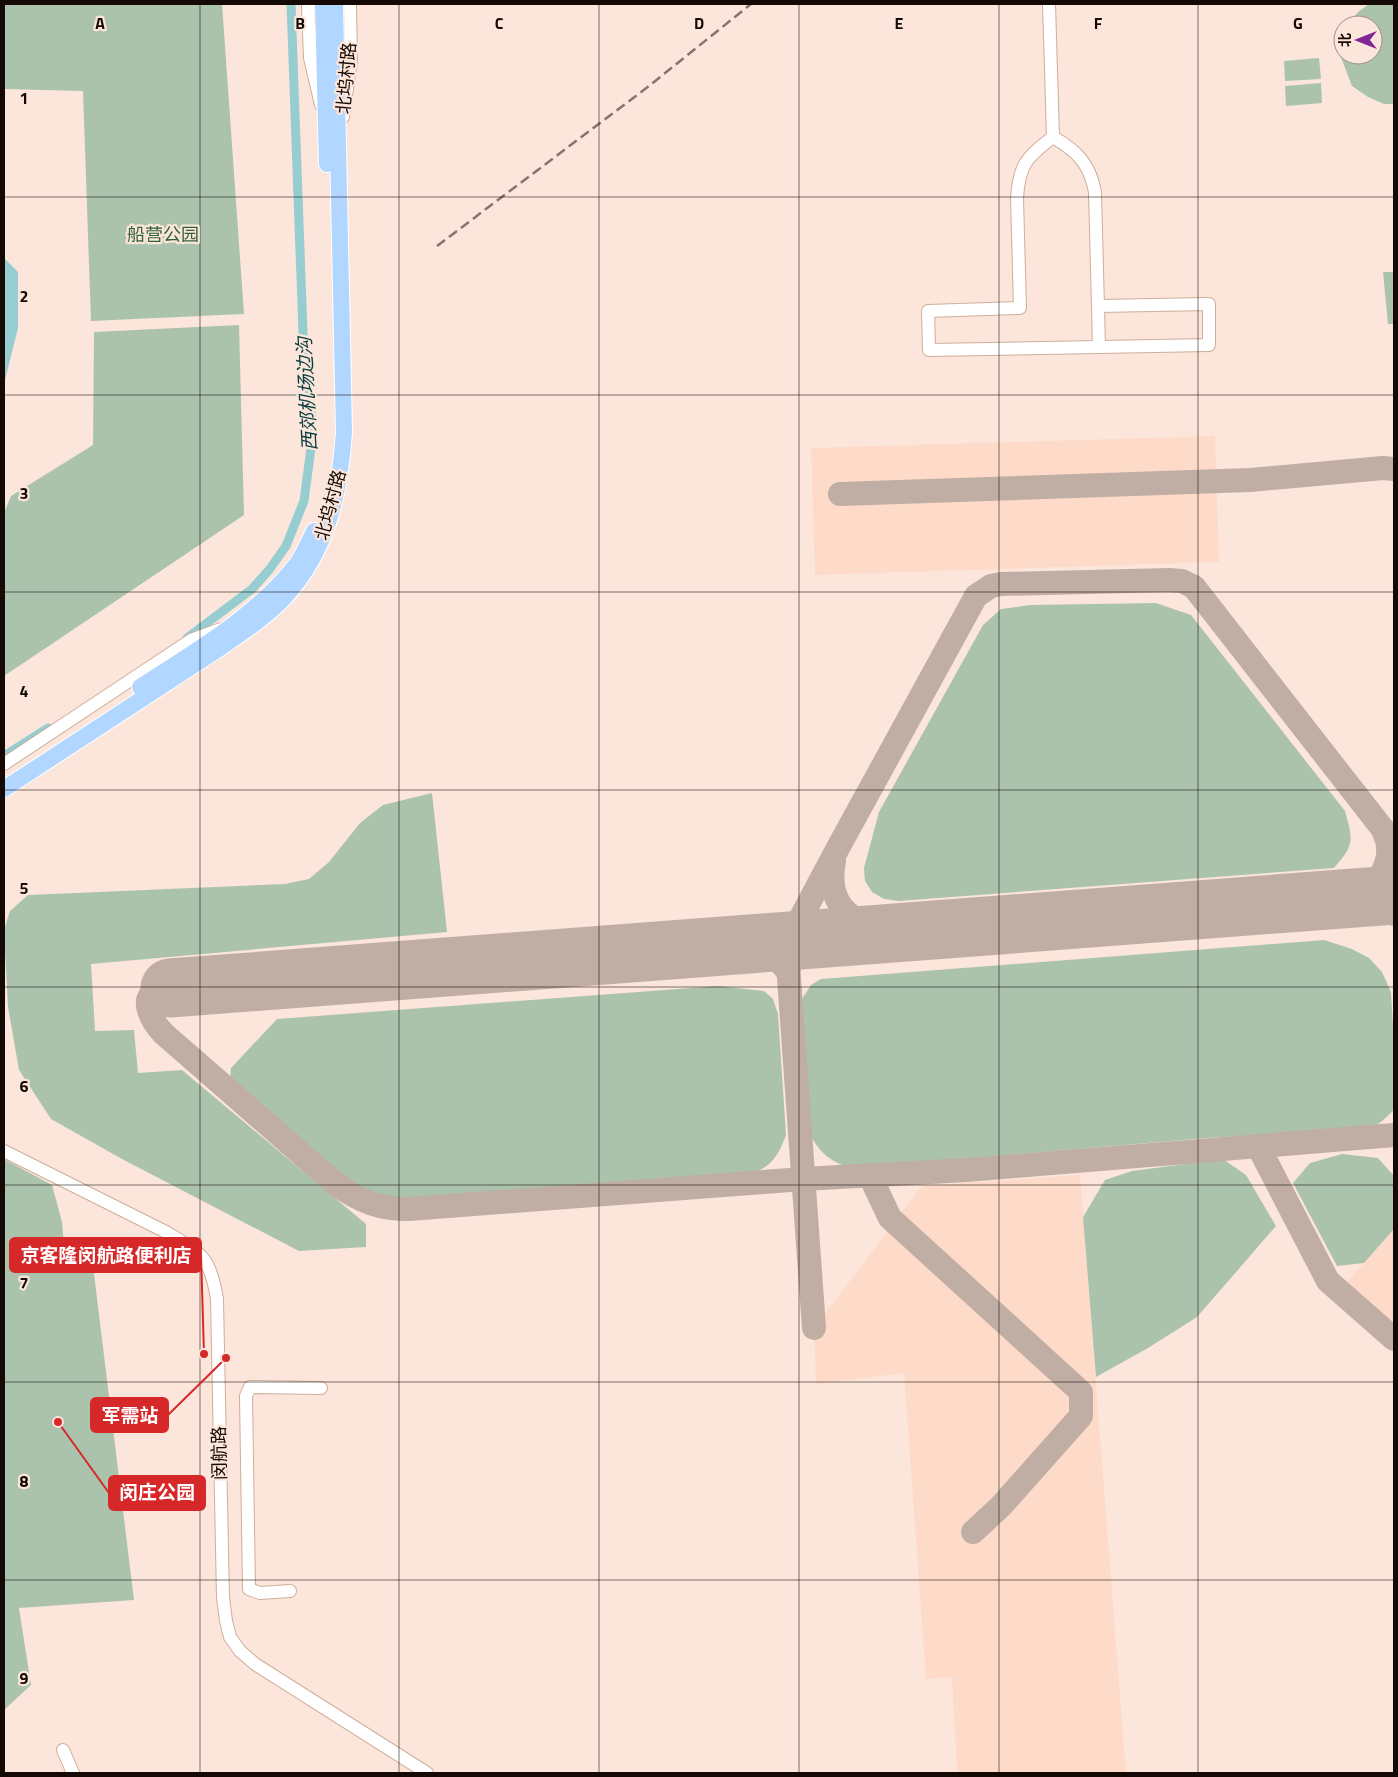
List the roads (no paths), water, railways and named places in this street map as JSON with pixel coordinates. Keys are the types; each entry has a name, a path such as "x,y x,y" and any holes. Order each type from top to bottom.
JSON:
{"main road":[{"name":"北坞村路","path":"4,777 235,623 275,589 297,563 314,532 325,497 331,463 333,432 323,4"},
{"name":"北坞村路","path":"4,789 224,646 251,626 283,599 307,569 324,536 336,499 342,463 344,432 335,4"}],"street":[{"name":"北坞村路","path":"308,4 310,58 326,132"},
{"name":"北坞村路","path":"338,151 351,60 350,4"},
{"path":"1049,4 1053,137"},
{"path":"1053,137 1068,146 1079,157 1088,167 1093,179 1095,192 1099,347"},
{"path":"1053,137 1028,158 1021,170 1018,182 1020,308 928,311 929,350 1209,345 1208,304 1098,306"},
{"name":"北坞村路","path":"4,764 191,640 235,623"},
{"name":"闵航路","path":"4,1152 166,1232 204,1257 211,1271 217,1299 222,1574 226,1621 230,1637 240,1652 254,1664 427,1773"},
{"path":"290,1591 260,1593 249,1589 246,1396 250,1387 321,1388"},
{"path":"63,1750 73,1773"}],"water":[{"path":"4,258 18,272 18,328 4,384"}],"waterway":[{"name":"西郊机场边沟","path":"187,638 252,589 269,570 286,546 304,501 311,448 311,410 304,360 291,4"},
{"name":"西郊机场边沟","path":"4,756 48,728"}],"railway":[{"path":"437,246 649,86 751,4"}],"place":[{"name":"京客隆闵航路便利店","path":"204,1354"},
{"name":"军需站","path":"226,1358"},
{"name":"闵庄公园","path":"58,1422"}],"park label":[{"name":"船营公园","path":"163,234"}]}
